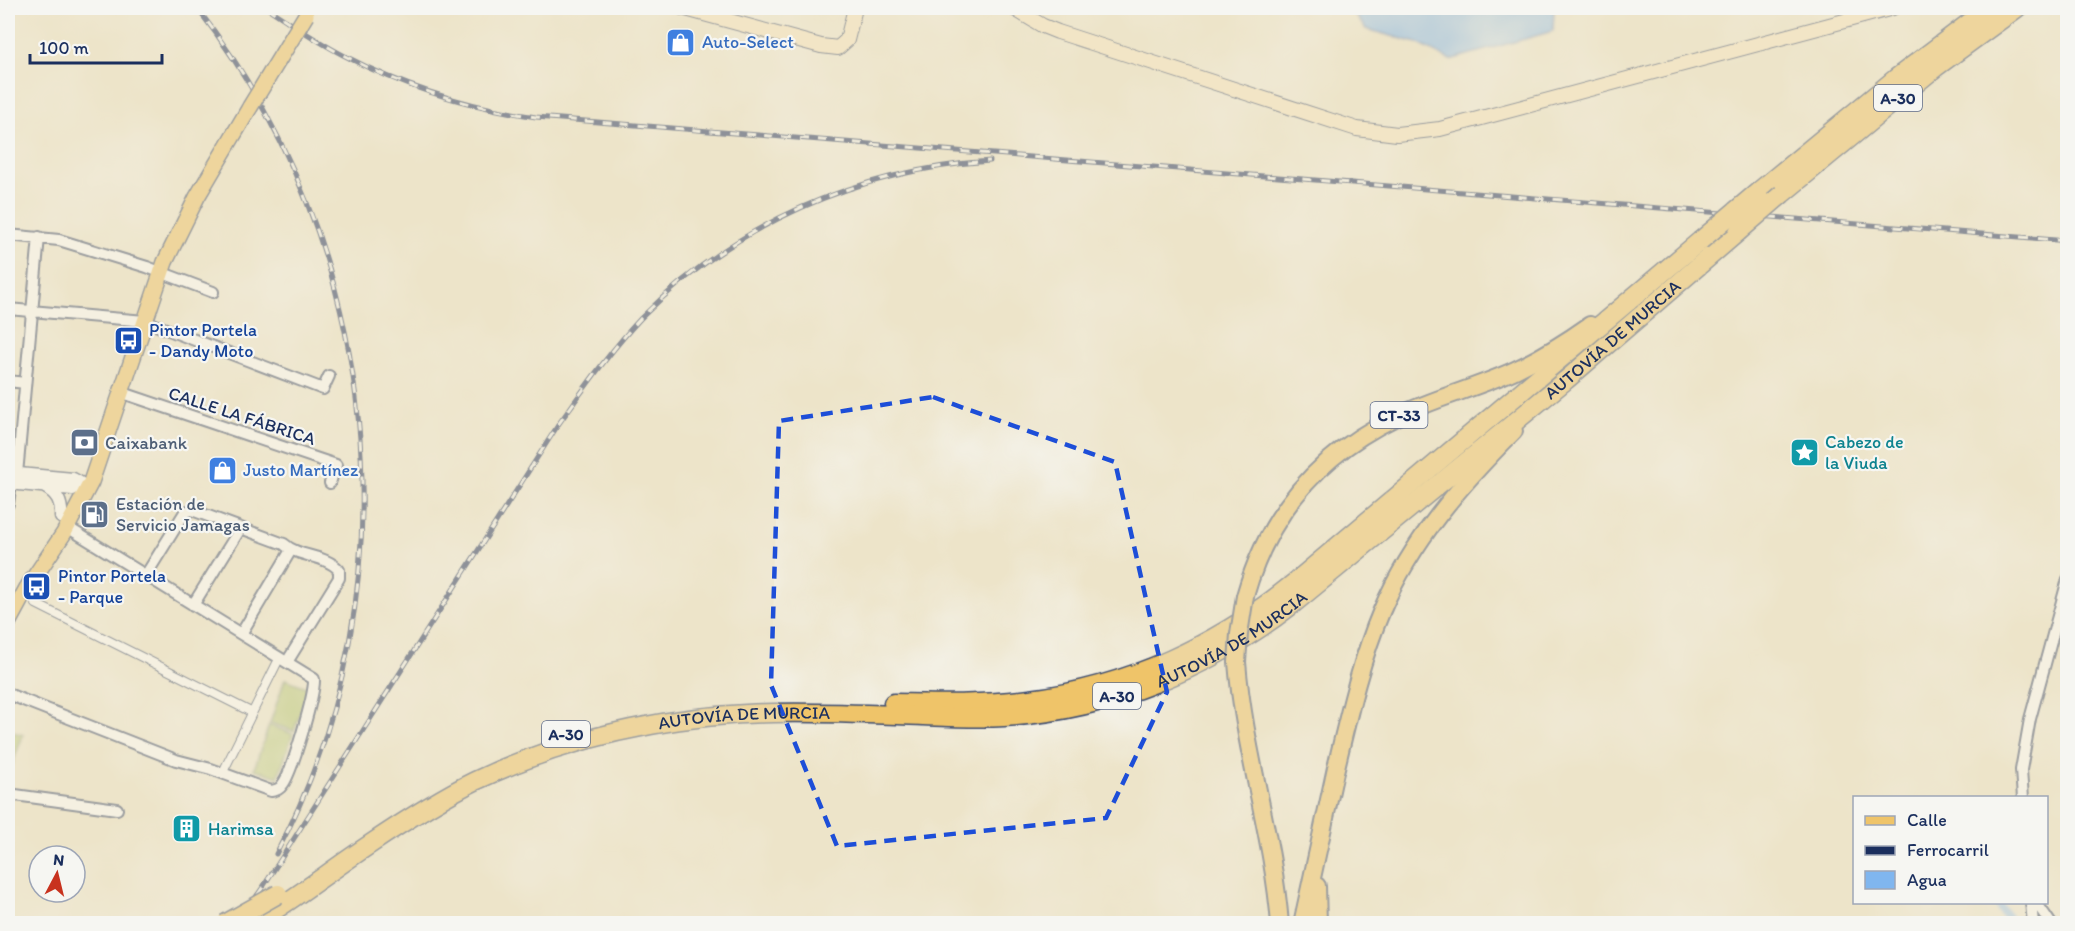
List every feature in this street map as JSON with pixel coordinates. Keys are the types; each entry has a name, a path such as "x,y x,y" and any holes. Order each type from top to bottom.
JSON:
{"highway":[{"name":"AUTOVÍA DE MURCIA","path":"253,924 368,845 453,793 488,776 564,747 651,725 714,715 893,709 1052,696 1118,680 1161,664 1206,642 1284,592 1882,89 1989,8"},
{"name":"AUTOVÍA DE MURCIA","path":"225,924 267,901 362,835 447,782 483,764 560,735 636,715 727,702 796,700 993,717 1044,713 1111,698 1202,662 1284,611 1566,380 1782,194 1936,67 2017,8"},
{"name":"CT-33","path":"1280,924 1274,871 1240,694 1237,662 1239,634 1250,577 1273,528 1311,476 1340,450 1365,433 1397,416 1533,361 1619,308"},
{"path":"1302,924 1362,662 1383,609 1407,562 1427,530 1455,493 1527,419 1559,391 1566,380"},
{"path":"1250,745 1268,870 1271,924"},
{"path":"1318,924 1319,872 1337,764"}],"main road":[{"path":"8,622 91,482 161,273 174,242 197,196 310,8"},
{"path":"682,8 830,48 838,48 847,40 855,8"},
{"path":"1013,8 1058,32 1357,129 1397,134 1440,129 1893,8"},
{"path":"64,526 108,415 120,392"},
{"path":"79,485 104,445"}],"street":[{"path":"707,8 726,21"},
{"path":"8,235 59,240 213,292"},
{"path":"8,504 25,383 39,237"},
{"path":"8,309 145,321 323,389 329,376"},
{"path":"8,381 25,383"},
{"name":"CALLE LA FÁBRICA","path":"120,392 336,465 330,483"},
{"path":"11,478 73,479 79,485 73,489 44,486 11,478"},
{"path":"44,486 58,498 64,526 282,662"},
{"path":"146,575 185,512 192,510 338,567 339,578 251,712 222,774"},
{"path":"8,689 222,774 271,790 276,790 285,782 313,688 309,682 241,634 64,526"},
{"path":"193,605 240,529"},
{"path":"241,634 291,550"},
{"path":"2023,796 2021,770 2030,719 2067,579"},
{"path":"26,591 36,604 251,712"},
{"path":"8,694 176,760 201,766"},
{"path":"8,794 117,809"},
{"path":"2031,904 2033,924"},
{"path":"2037,904 2050,924"}],"highlighted area":[{"path":"933,397 1115,462 1167,692 1106,818 837,846 771,685 779,421"}],"green space":[{"path":"285,679 309,688 294,731 270,723"},
{"path":"269,725 293,734 278,777 254,769"},
{"path":"8,730 23,735 8,776"}],"water":[{"path":"1350,8 1554,8 1553,31 1450,60 1417,43 1366,29"}],"waterway":[{"path":"1997,904 2012,924"}],"railway":[{"path":"197,8 259,101 307,202 340,309 358,420 361,532 349,643 321,751 276,854"},
{"path":"267,8 328,47 394,79 463,102 536,117 2068,241"},
{"path":"237,924 263,887 560,422 609,355 641,318 717,255 758,229 801,208 846,190 893,176 941,166 990,161"}],"place":[{"name":"Auto-Select","path":"681,42"},
{"name":"Pintor Portela - Dandy Moto","path":"128,340"},
{"name":"Caixabank","path":"84,443"},
{"name":"Cabezo de la Viuda","path":"1804,452"},
{"name":"Justo Martínez","path":"222,470"},
{"name":"Estación de Servicio Jamagas","path":"95,514"},
{"name":"Pintor Portela - Parque","path":"37,586"},
{"name":"Harimsa","path":"187,829"}]}
